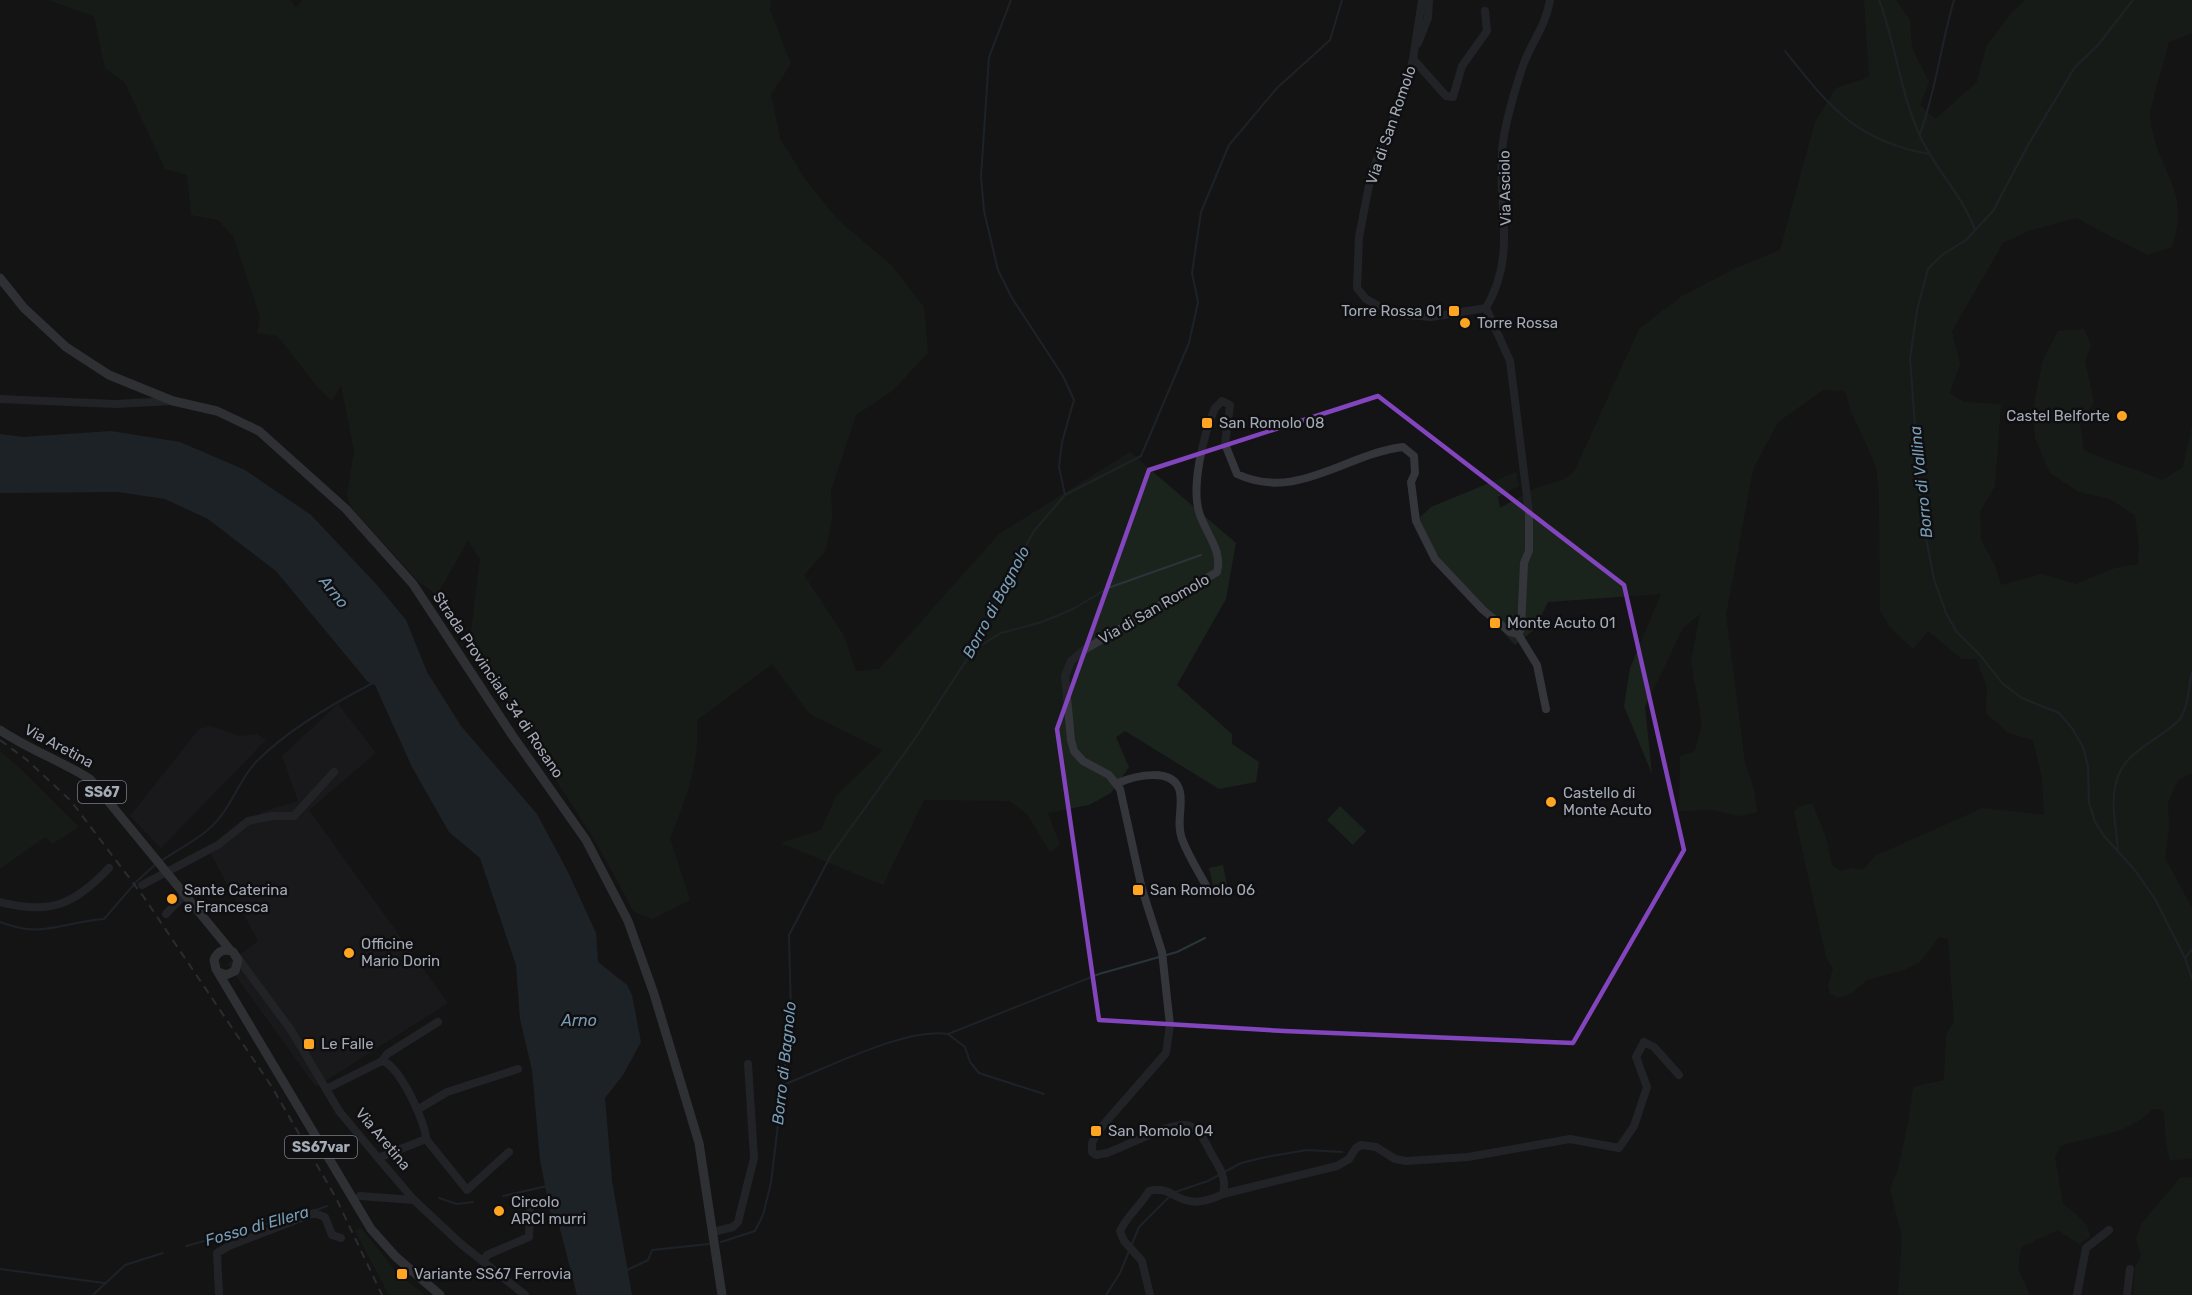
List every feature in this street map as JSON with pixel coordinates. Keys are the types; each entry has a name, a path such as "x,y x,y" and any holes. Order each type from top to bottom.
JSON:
{"main road":[{"name":"Strada Provinciale 34 di Rosano","path":"0,278 24,308 66,347 109,375 173,401 217,411 259,431 346,508 413,584 505,725 585,840 628,921 654,994 699,1143 722,1295"},
{"name":"Via Aretina","path":"0,730 27,748 90,778 146,844 164,874 182,890 234,954"},
{"path":"215,931 218,947 216,955 214,964 218,972 233,972 238,965 234,954 224,950 216,955"},
{"name":"SS67var","path":"218,972 233,1001 358,1209 396,1257 431,1295"},
{"name":"SS67var","path":"233,972 230,991 233,1001"},
{"name":"SS67var","path":"396,1257 440,1295"}],"street":[{"name":"Via Asciolo","path":"1486,308 1496,292 1504,255 1502,152 1525,62 1540,36 1550,0"},
{"name":"Via di San Romolo","path":"1423,1 1413,59 1371,175 1359,237 1357,288 1366,299 1383,309 1410,315 1431,317 1486,308"},
{"path":"1413,59 1446,96 1453,97 1462,66 1487,31 1485,11"},
{"path":"1486,308 1510,361 1529,513 1529,551 1524,563 1521,629 1518,634 1538,664 1546,709"},
{"path":"0,399 115,404 173,401"},
{"name":"Via di San Romolo","path":"1118,783 1083,761 1074,751 1068,720 1065,676 1071,662 1084,650 1217,572 1220,562 1217,551 1199,511 1197,499 1200,466 1209,424 1215,408 1222,401 1230,405 1225,444 1231,462 1237,474 1254,482 1273,484 1303,480 1385,449 1403,447 1414,456 1415,473 1411,482 1416,521 1435,559 1483,610 1510,632 1518,634"},
{"path":"142,885 218,845 248,821 272,816 294,816 334,772"},
{"path":"1210,893 1181,837 1178,818 1180,793 1177,786 1164,777 1155,775 1131,777 1118,783 1142,889 1162,952 1170,1040 1166,1053 1098,1131 1091,1149 1096,1155 1107,1154 1178,1124 1191,1126 1200,1135 1221,1169 1224,1178 1223,1194"},
{"path":"0,902 38,909 61,905 109,868"},
{"path":"166,914 182,890"},
{"name":"Via Aretina","path":"234,954 251,973 312,1064 326,1089 378,1158 414,1200 483,1262 525,1295"},
{"path":"233,972 245,969 251,973"},
{"path":"326,1089 382,1061 387,1054 438,1022"},
{"path":"1150,1295 1142,1261 1124,1241 1120,1232 1126,1218 1140,1205 1149,1191 1158,1188 1188,1203 1208,1202 1223,1194 1338,1166 1349,1159 1356,1148 1361,1145 1376,1147 1395,1159 1406,1161 1468,1157 1570,1139 1619,1148 1634,1126 1647,1087 1636,1057 1644,1041 1654,1047 1679,1075"},
{"path":"382,1061 394,1067 417,1110 426,1131 426,1139 467,1190 509,1152"},
{"path":"312,1064 328,1078 341,1080"},
{"path":"713,1232 733,1227 738,1222 750,1179 754,1158 748,1064"},
{"path":"417,1110 447,1092 518,1069"},
{"path":"378,1158 426,1139"},
{"path":"360,1196 414,1200"},
{"path":"483,1262 487,1255 529,1237 530,1205"},
{"path":"219,1295 217,1253 229,1246 314,1213 325,1216 332,1235 341,1238"},
{"path":"2077,1295 2086,1248 2109,1230"},
{"path":"2127,1295 2130,1269"}],"highlighted area":[{"path":"1378,396 1624,585 1684,850 1573,1043 1284,1031 1099,1020 1057,729 1149,470"}],"shaded area":[{"path":"48,0 290,0 296,7 302,0 771,0 770,10 791,64 771,94 780,138 805,179 837,219 892,266 924,307 928,353 892,391 856,415 831,490 832,518 826,550 804,575 844,636 856,671 879,669 999,534 1130,452 1236,543 1226,599 1177,685 1232,734 1232,744 1259,762 1256,782 1219,789 1125,731 1116,737 1129,767 1111,793 1089,805 1048,813 1060,845 1050,852 1027,814 1009,801 924,800 883,885 781,843 821,830 836,796 883,750 810,714 772,664 697,720 696,751 691,780 670,838 690,900 653,919 634,912 596,842 529,738 495,692 470,640 480,559 468,540 437,595 419,582 351,507 347,495 354,451 341,385 332,401 318,388 278,336 257,333 260,317 233,236 218,220 191,215 187,175 165,169 125,83 105,68 94,16"},
{"path":"1864,0 1896,0 1910,20 1912,48 1929,82 1920,105 1935,119 1977,82 1986,47 2011,13 2025,0 2192,0 2192,33 2169,42 2150,112 2153,136 2171,180 2178,209 2172,247 2147,255 2076,218 2028,231 2003,243 1952,331 1960,364 1950,393 1964,402 2001,404 1995,486 1980,512 1981,540 1995,566 2001,585 2042,574 2076,584 2115,568 2138,564 2139,545 2135,515 2110,499 2079,492 2050,473 2035,438 2033,409 2043,360 2058,331 2084,329 2091,345 2085,361 2094,402 2080,425 2084,450 2162,480 2183,467 2192,425 2192,773 2178,780 2168,802 2169,827 2165,858 2192,908 2192,1159 2170,1160 2163,1110 2153,1109 2120,1130 2061,1146 2055,1157 2063,1204 2084,1223 2090,1237 2079,1244 2058,1230 2021,1247 2018,1269 2030,1295 1898,1295 1902,1237 1890,1189 1898,1169 1913,1087 1944,1080 1946,1035 1954,1021 1948,939 1939,937 1920,962 1904,970 1867,980 1852,993 1838,998 1830,993 1828,986 1833,968 1826,957 1794,812 1798,807 1812,803 1826,837 1832,866 1841,871 1852,868 1863,870 1875,856 1983,808 2044,815 2042,778 2033,740 2008,733 1986,713 1987,687 1976,659 1962,659 1928,631 1913,649 1890,627 1880,611 1879,494 1876,466 1851,411 1845,391 1823,390 1778,422 1753,469 1726,615 1745,763 1754,790 1757,812 1739,816 1713,810 1679,811 1680,756 1695,751 1702,724 1691,661 1700,614 1683,628 1645,707 1652,774 1624,706 1630,668 1661,594 1548,602 1535,629 1515,645 1435,559 1416,521 1431,507 1516,472 1519,486 1498,497 1500,508 1534,489 1564,479 1574,472 1639,329 1682,296 1734,269 1780,250 1815,122 1836,88 1869,77"},
{"path":"338,704 376,753 309,810 448,1003 316,1087 227,964 258,941 211,854 262,812 298,801 282,756"},
{"path":"211,726 239,736 257,734 266,740 161,848 130,816 199,729"},
{"path":"0,751 79,827 52,844 45,837 0,869"},
{"path":"1340,806 1366,831 1353,845 1327,820"},
{"path":"1223,865 1229,895 1216,898 1209,868"},
{"path":"2181,1177 2192,1177 2192,1295 2133,1295 2135,1268 2141,1256 2136,1239 2141,1224"},
{"path":"361,1228 398,1274 425,1295 389,1295 355,1231"}],"water":[{"name":"Arno","path":"111,431 180,442 245,470 311,515 377,585 406,620 427,672 461,726 537,814 568,872 596,933 598,962 627,985 632,995 641,1042 623,1075 605,1098 612,1181 632,1295 577,1295 559,1225 566,1222 562,1216 556,1219 551,1216 540,1160 532,1070 520,1019 516,965 480,858 449,832 412,767 375,685 368,682 276,571 208,519 165,499 118,492 0,493 0,434 23,437"}],"waterway":[{"path":"1011,0 989,57 981,176 984,211 998,270 1012,298 1063,376 1074,400 1062,442 1059,467 1065,495"},
{"name":"Borro di Bagnolo","path":"721,1242 755,1231 763,1215 771,1183 791,1015 789,935 831,855 914,740 973,650 1000,592 1034,531 1065,495 1141,456 1189,343 1198,302 1192,273 1201,212 1229,145 1277,88 1330,40 1342,0"},
{"path":"1879,0 1913,120 1926,149 1963,205 1975,230"},
{"path":"1920,134 1954,0"},
{"name":"Borro di Vallina","path":"2133,0 2098,45 2075,67 2028,145 1993,211 1966,240 1942,255 1928,269 1917,310 1910,359 1922,518 1934,579 1946,613 1956,631 1980,655 2003,684 2022,698 2059,713 2072,728 2083,747 2088,766 2089,803 2095,822 2104,836 2134,869 2155,899 2185,958 2192,979"},
{"path":"1785,51 1830,104 1846,118 1881,140 1929,154"},
{"path":"975,649 1001,633 1042,622 1073,609 1108,588 1201,555"},
{"path":"2118,852 2114,802 2119,775 2132,756 2169,729 2182,716 2192,672"},
{"path":"161,861 200,836 214,824 252,766 284,737 313,717 373,683"},
{"path":"0,922 15,927 41,929 104,919 137,881 156,864"},
{"path":"783,1085 888,1043 910,1037 948,1034 1099,974 1177,952 1205,938"},
{"path":"2185,958 2192,949"},
{"path":"948,1034 965,1047 970,1062 979,1073 1044,1094"},
{"path":"1175,1192 1208,1181 1241,1163 1266,1157 1307,1150 1342,1152"},
{"name":"Fosso di Ellera","path":"503,1196 547,1186"},
{"path":"1106,1295 1120,1273 1139,1227 1171,1195"},
{"name":"Fosso di Ellera","path":"439,1198 457,1204 473,1202"},
{"name":"Fosso di Ellera","path":"313,1211 327,1206"},
{"name":"Fosso di Ellera","path":"186,1246 296,1216"},
{"name":"Borro di Bagnolo","path":"625,1271 648,1260 652,1250 709,1244"},
{"name":"Fosso di Ellera","path":"93,1295 125,1265 163,1253"},
{"path":"0,1269 104,1283"}],"railway":[{"path":"0,740 27,760 71,801 143,896 272,1087 336,1198 382,1295"}],"place":[{"name":"Torre Rossa 01","path":"1454,311"},
{"name":"Torre Rossa","path":"1465,323"},
{"name":"Castel Belforte","path":"2122,416"},
{"name":"San Romolo 08","path":"1207,423"},
{"name":"Monte Acuto 01","path":"1495,623"},
{"name":"Castello di Monte Acuto","path":"1551,802"},
{"name":"San Romolo 06","path":"1138,890"},
{"name":"Sante Caterina e Francesca","path":"172,899"},
{"name":"Officine Mario Dorin","path":"349,953"},
{"name":"Le Falle","path":"309,1044"},
{"name":"San Romolo 04","path":"1096,1131"},
{"name":"Circolo ARCI murri","path":"499,1211"},
{"name":"Variante SS67 Ferrovia","path":"402,1274"}]}
